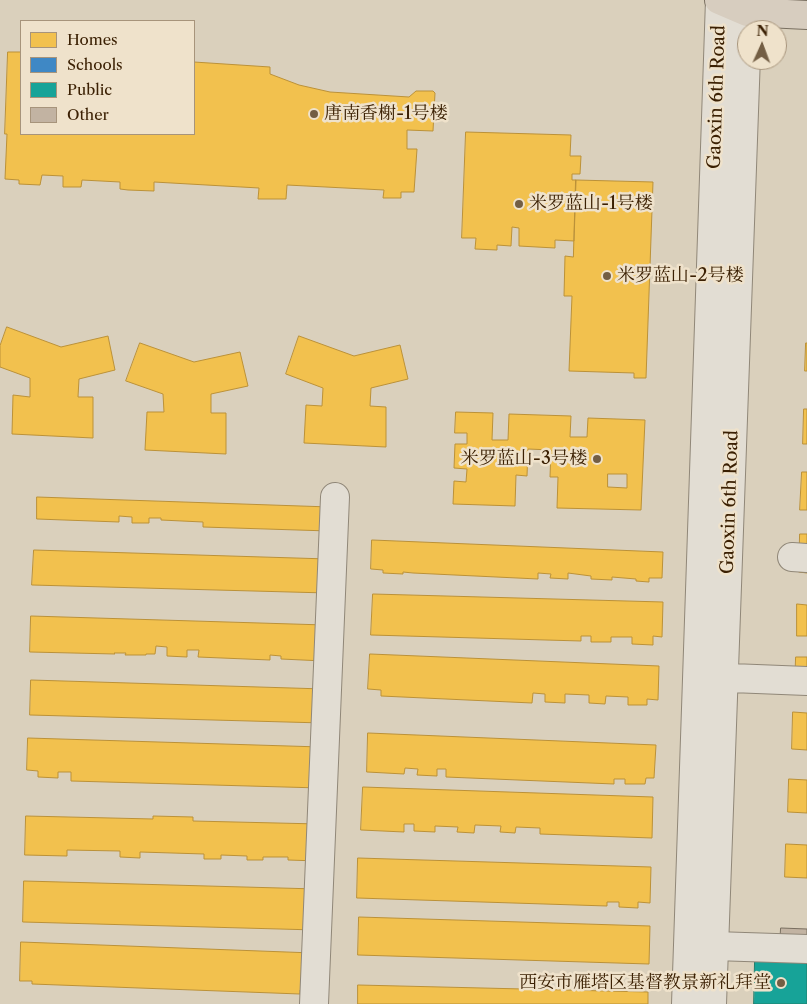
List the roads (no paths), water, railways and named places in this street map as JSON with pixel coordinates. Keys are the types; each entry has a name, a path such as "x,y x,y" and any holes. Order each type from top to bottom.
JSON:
{"main road":[{"path":"720,0 807,15"}],"street":[{"name":"Gaoxin 6th Road","path":"712,1004 714,946 710,678 720,0"},
{"name":"Gaoxin 6th Road","path":"686,1004 710,678 748,6"},
{"path":"314,1004 335,497"},
{"path":"710,678 807,682"},
{"path":"714,946 807,949"}],"place":[{"name":"唐南香榭-1号楼","path":"314,114"},
{"name":"米罗蓝山-1号楼","path":"519,204"},
{"name":"米罗蓝山-2号楼","path":"607,276"},
{"name":"米罗蓝山-3号楼","path":"597,459"},
{"name":"西安市雁塔区基督教景新礼拜堂","path":"781,983"}]}
